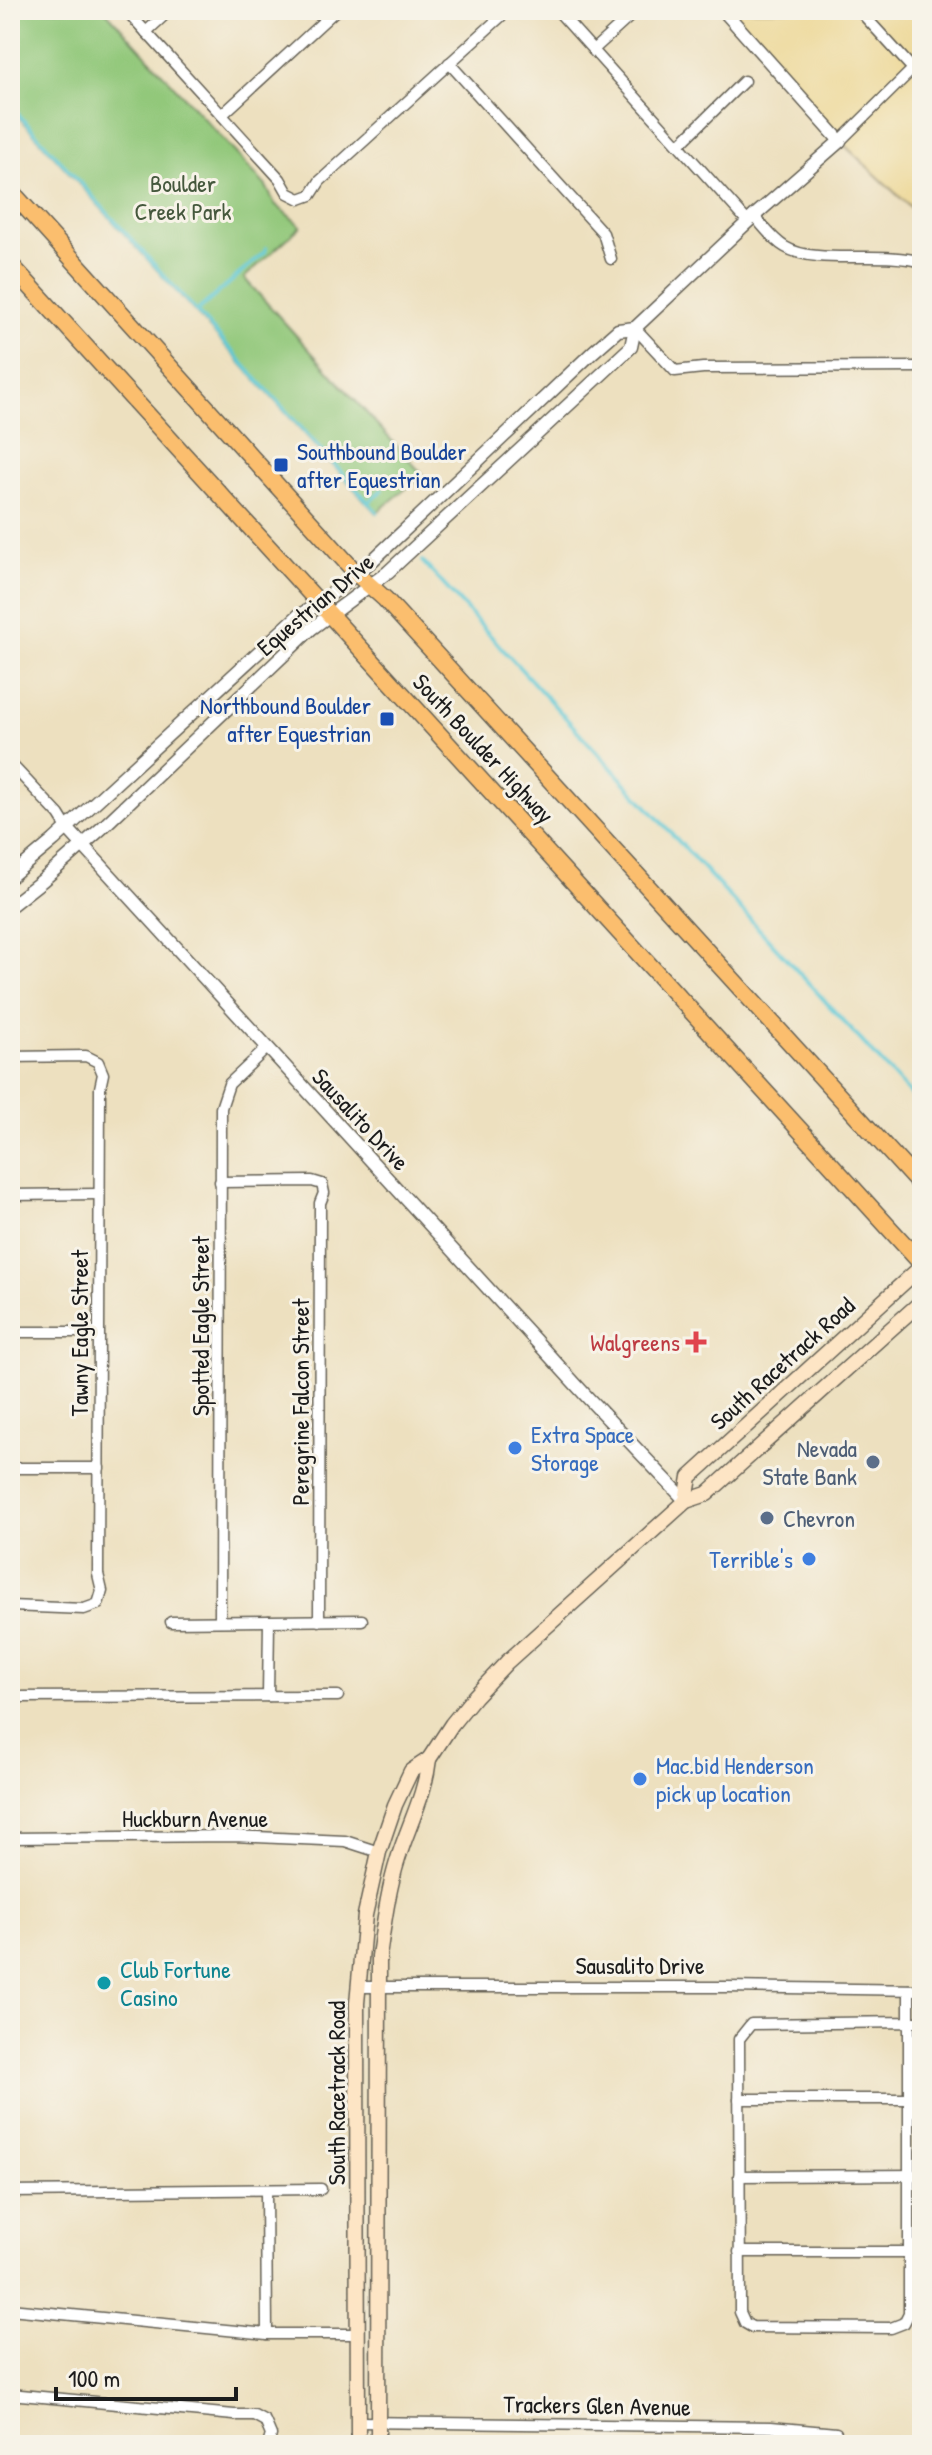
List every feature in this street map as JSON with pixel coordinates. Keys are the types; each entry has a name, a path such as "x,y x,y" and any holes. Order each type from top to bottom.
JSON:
{"main road":[{"name":"South Boulder Highway","path":"10,190 357,574 922,1187"},
{"name":"South Boulder Highway","path":"10,264 922,1265"},
{"name":"South Racetrack Road","path":"686,1501 690,1477 922,1265"},
{"name":"South Racetrack Road","path":"358,2445 359,1987 365,1915 379,1852 411,1771 429,1759 452,1724 507,1662 686,1501 707,1494 922,1301"},
{"name":"South Racetrack Road","path":"378,2445 379,1956 390,1889 408,1829 426,1787 429,1759"},
{"path":"358,2207 377,2207"}],"street":[{"path":"126,10 280,179 288,193 300,199 311,195 320,181 508,10"},
{"path":"146,32 170,10"},
{"path":"222,115 336,10"},
{"path":"557,10 679,145 751,219 777,241 795,252 823,257 882,255 922,262"},
{"path":"593,50 637,10"},
{"path":"723,10 840,141 922,60"},
{"path":"859,10 922,79"},
{"path":"449,63 603,233 611,259"},
{"path":"679,145 744,81"},
{"name":"Equestrian Drive","path":"10,877 299,615 325,610 371,587 631,347 635,328 840,141"},
{"path":"635,328 675,371 703,368 922,367"},
{"name":"Equestrian Drive","path":"10,906 82,845 311,629 357,574 593,352 618,330 635,328"},
{"name":"Sausalito Drive","path":"10,763 266,1049 686,1501"},
{"name":"Spotted Eagle Street","path":"220,1621 220,1182 223,1095 237,1074 266,1049"},
{"name":"Tawny Eagle Street","path":"10,1057 86,1056 98,1062 103,1074 100,1088 98,1332 98,1574 102,1591 98,1604 84,1609 10,1606"},
{"name":"Peregrine Falcon Street","path":"220,1182 312,1181 322,1184 319,1621"},
{"path":"10,1195 99,1194"},
{"path":"10,1332 98,1332"},
{"path":"10,1468 99,1468"},
{"path":"171,1622 362,1620"},
{"path":"268,1696 269,1621"},
{"path":"10,1697 338,1696"},
{"name":"Huckburn Avenue","path":"10,1838 234,1836 345,1841 379,1852"},
{"name":"Sausalito Drive","path":"359,1987 922,1990"},
{"path":"909,1990 909,2022 909,2313 904,2323 891,2328 752,2327 745,2323 740,2312 739,2252 739,2039 745,2028 751,2024 909,2022 922,2022"},
{"path":"739,2099 922,2099"},
{"path":"739,2176 922,2175"},
{"path":"10,2192 321,2189"},
{"path":"266,2190 267,2334"},
{"path":"739,2252 922,2252"},
{"path":"10,2309 267,2334 358,2334"},
{"path":"10,2394 254,2415 265,2421 271,2435 268,2445"},
{"name":"Trackers Glen Avenue","path":"358,2422 771,2427 836,2439"}],"green space":[{"name":"Boulder Creek Park","path":"10,10 105,10 266,186 275,204 301,226 244,278 423,475 376,513 10,107"}],"sand":[{"path":"727,10 922,10 922,218 840,141"}],"waterway":[{"path":"10,105 377,512"},
{"path":"196,312 266,248"},
{"path":"368,503 382,490"},
{"path":"422,561 922,1107"}],"place":[{"name":"Southbound Boulder after Equestrian","path":"281,465"},
{"name":"Northbound Boulder after Equestrian","path":"387,719"},
{"name":"Walgreens","path":"696,1342"},
{"name":"Extra Space Storage","path":"515,1448"},
{"name":"Nevada State Bank","path":"873,1462"},
{"name":"Chevron","path":"767,1518"},
{"name":"Terrible's","path":"809,1559"},
{"name":"Mac.bid Henderson pick up location","path":"640,1779"},
{"name":"Club Fortune Casino","path":"104,1983"}]}
